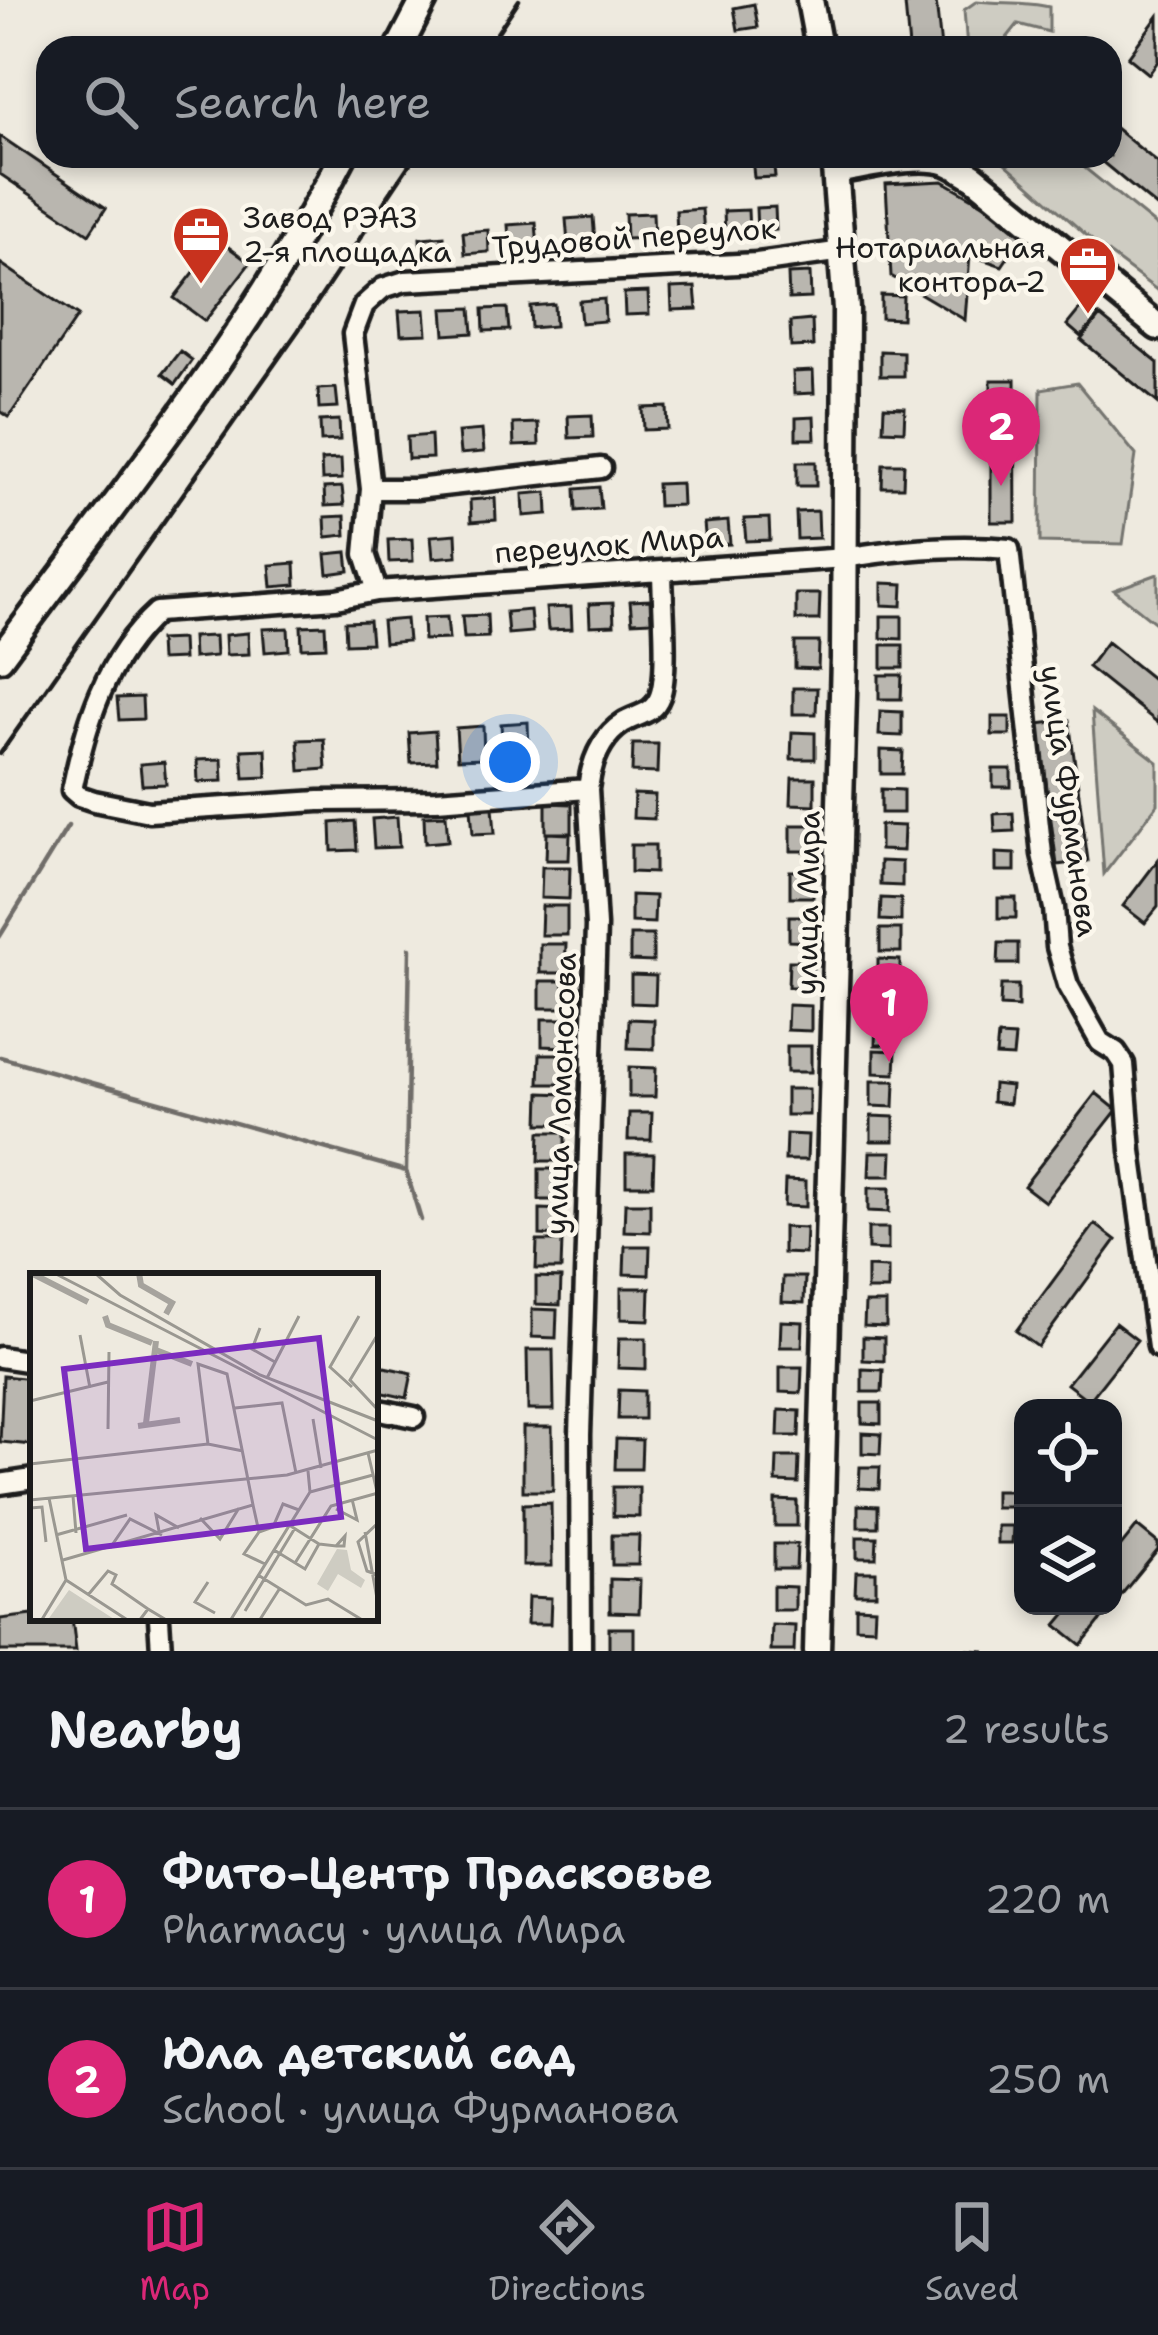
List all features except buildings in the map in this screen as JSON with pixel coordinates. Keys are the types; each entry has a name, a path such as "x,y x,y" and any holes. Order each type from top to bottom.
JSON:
{"main road":[{"path":"405,36 424,0"},
{"path":"810,0 817,36"},
{"path":"0,658 188,404 308,223 337,168"},
{"name":"улица Мира","path":"817,1651 845,558 843,251 835,168"},
{"path":"957,168 1158,326"}],"street":[{"name":"Трудовой переулок","path":"371,489 353,334 364,305 383,288 405,281 757,263 843,251"},
{"path":"376,591 365,554 371,489 416,489 601,468"},
{"name":"улица Фурманова","path":"845,558 886,551 1009,550 1042,854 1057,947 1069,985 1100,1042 1124,1064 1158,1347"},
{"name":"переулок Мира","path":"588,789 149,812 79,796 72,790 96,704 118,656 158,613 336,599 376,591 845,558"},
{"name":"улица Ломоносова","path":"581,1651 580,1435 596,926 588,789 591,766 608,735 651,711 660,696 664,673 662,572"},
{"path":"0,1357 30,1362"},
{"path":"378,1410 414,1417"},
{"path":"0,1484 30,1479"},
{"path":"159,1621 161,1651"}],"shaded area":[{"path":"977,1 1049,7 1049,32 1018,24 1008,36 966,36 964,10"},
{"path":"1011,168 1085,168 1158,227 1158,291"},
{"path":"1077,383 1136,455 1123,544 1040,542 1041,389"},
{"path":"1158,574 1158,625 1114,590"},
{"path":"1092,711 1158,762 1158,804 1104,874"}],"waterway":[{"path":"0,936 68,826"},
{"path":"410,948 406,1171 421,1220"},
{"path":"0,1057 406,1171"}],"railway":[{"path":"495,36 519,0"},
{"path":"0,754 407,168"}],"place":[{"name":"Завод РЭАЗ 2-я площадка","path":"201,286"},
{"name":"Нотариальная контора-2","path":"1088,316"},
{"name":"Юла детский сад","path":"1001,486"},
{"name":"Фито-Центр Прасковье","path":"889,1062"}]}
